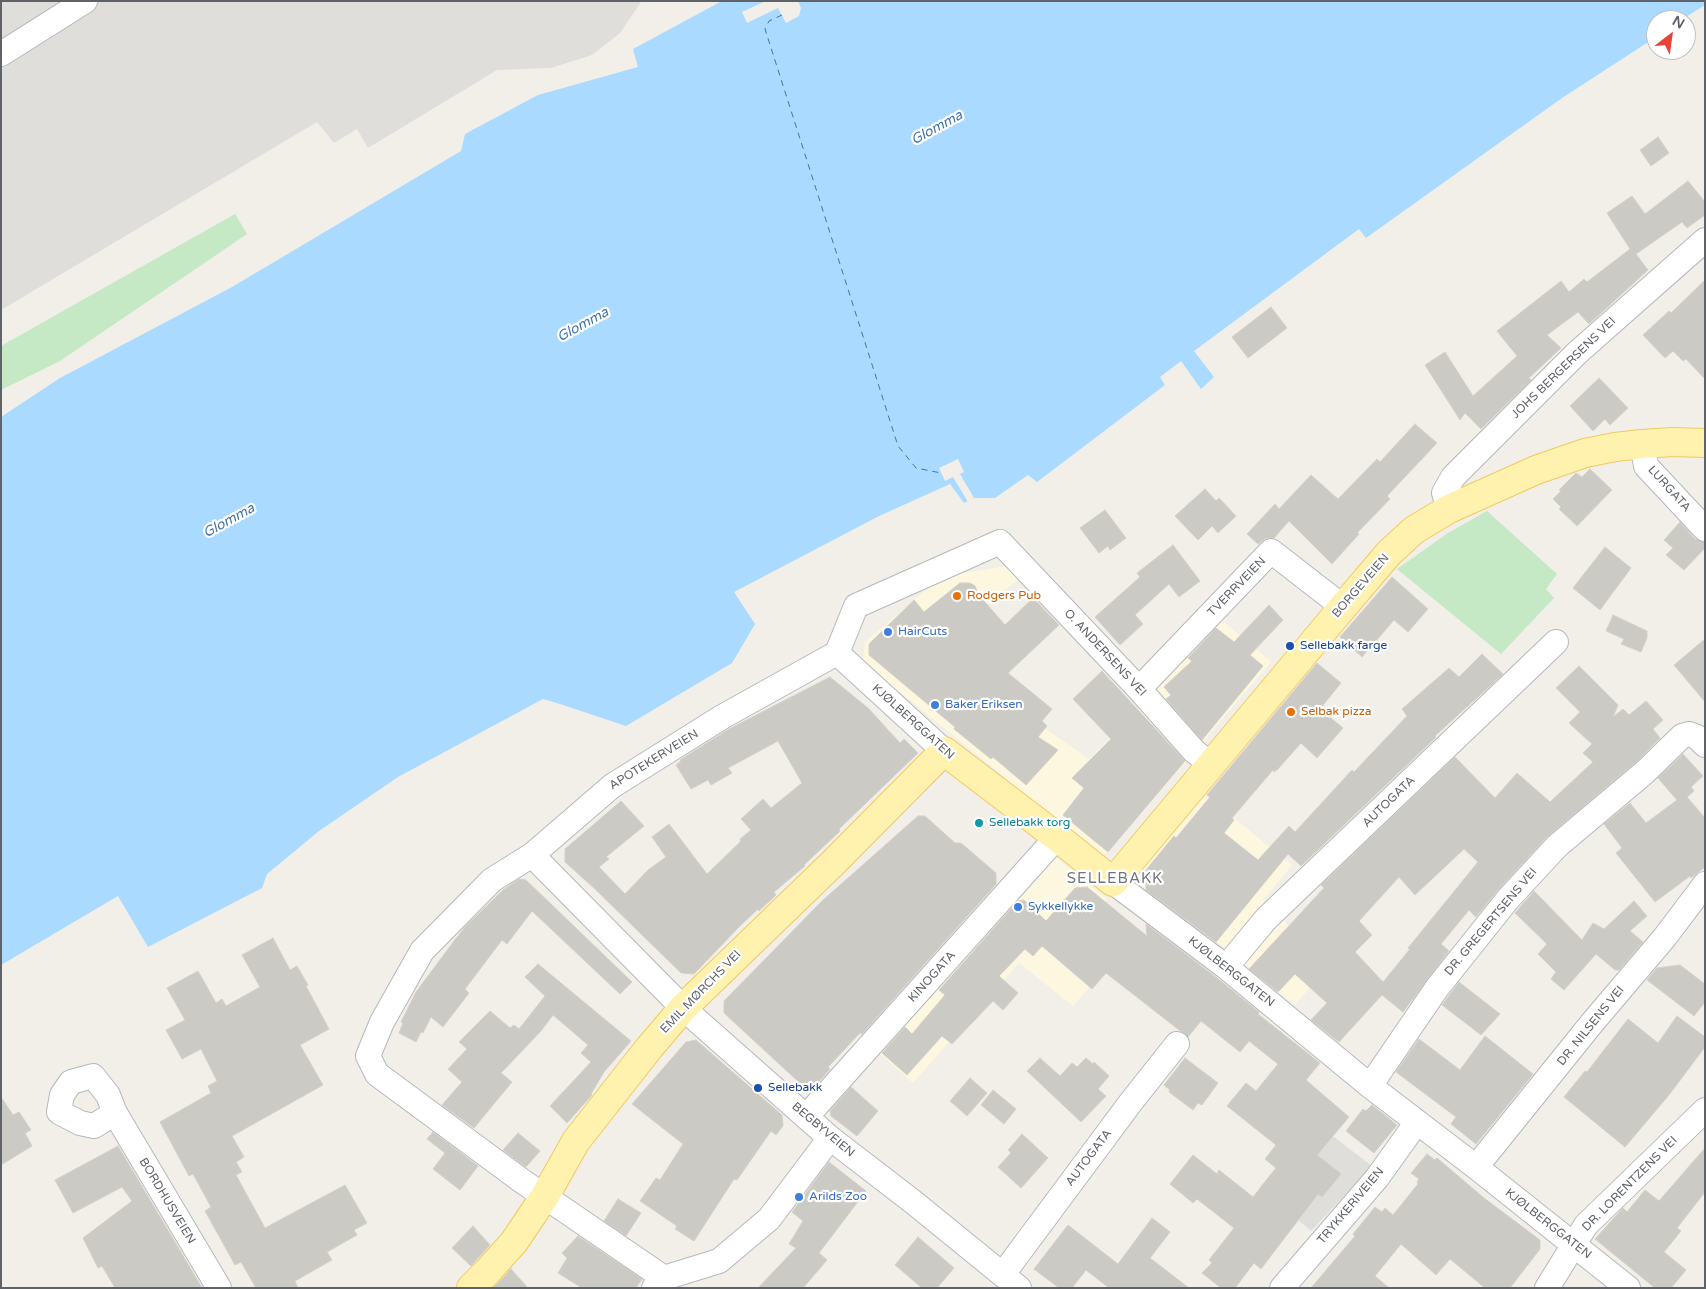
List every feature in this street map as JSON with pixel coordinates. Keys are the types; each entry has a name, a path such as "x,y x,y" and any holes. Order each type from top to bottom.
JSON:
{"main road":[{"name":"BORGEVEIEN","path":"1113,882 1343,607 1389,554 1414,530 1449,509 1536,470 1576,456 1616,447 1642,444 1673,442 1705,443"},
{"name":"KJØLBERGGATEN","path":"944,751 1113,882"},
{"name":"EMIL MØRCHS VEI","path":"471,1288 514,1242 545,1196 576,1141 683,1008 834,862 944,751"}],"street":[{"path":"1,54 85,1"},
{"name":"JOHS BERGERSENS VEI","path":"1449,509 1444,493 1453,477 1577,352 1705,240"},
{"name":"LURGATA","path":"1642,444 1646,466 1705,529"},
{"name":"O. ANDERSENS VEI","path":"837,653 856,606 1000,542 1139,689 1194,751 1210,764"},
{"name":"TVERRVEIEN","path":"1139,689 1271,551 1343,607"},
{"name":"AUTOGATA","path":"1226,967 1266,919 1556,642"},
{"name":"KJØLBERGGATEN","path":"837,653 944,751"},
{"name":"APOTEKERVEIEN","path":"545,1196 377,1074 368,1056 382,1022 422,951 492,880 532,855 612,786 722,718 837,653"},
{"name":"DR. GREGERTSENS VEI","path":"1370,1086 1437,988 1508,899 1557,846 1646,772 1682,736 1689,734 1697,737 1705,745"},
{"name":"KINOGATA","path":"806,1117 1057,837"},
{"name":"BEGBYVEIEN","path":"532,855 683,1008 830,1138 1011,1281"},
{"name":"KJØLBERGGATEN","path":"1113,882 1226,967 1370,1086 1476,1167 1628,1288"},
{"name":"DR. NILSENS VEI","path":"1476,1167 1592,1023 1665,937 1705,884"},
{"name":"AUTOGATA","path":"1011,1281 1108,1132 1177,1044"},
{"name":"DR. LORENTZENS VEI","path":"1547,1288 1586,1225 1705,1110"},
{"name":"BORDHUSVEIEN","path":"115,1113 219,1288"},
{"name":"TRYKKERIVEIEN","path":"1282,1288 1377,1178 1417,1122"},
{"path":"545,1196 659,1283 719,1262 769,1218 830,1138"}],"shaded area":[{"path":"1,1 641,2 620,33 592,55 551,68 497,70 368,148 357,129 334,143 317,122 1,310"},
{"path":"1006,566 1018,580 973,615 1027,716 1089,759 1136,712 1154,683 1216,615 1271,662 1108,853 1099,854 863,662 865,642 941,577"},
{"path":"1203,793 1292,865 1263,900 1329,965 1295,1005 1217,942 1141,887 1138,872"},
{"path":"1055,857 1107,899 1073,941 1102,972 1073,1006 1019,963 913,1083 878,1052"},
{"path":"1313,1121 1372,1166 1311,1231 1260,1187"}],"green space":[{"path":"235,214 247,234 60,361 1,390 1,346"},
{"path":"1487,511 1557,574 1546,589 1554,598 1501,654 1397,569 1448,533"}],"water":[{"name":"Glomma","path":"722,1 1705,1 1705,5 1696,11 1646,10 1646,43 1562,98 1366,238 1359,229 1194,351 1214,377 1201,389 1181,361 1160,377 1165,385 1037,482 1028,475 995,498 974,498 964,503 950,484 879,516 734,592 755,624 732,663 626,726 543,699 398,777 319,831 267,874 262,888 148,947 118,896 1,965 1,417 60,378 232,287 461,151 465,134 538,95 638,67 633,49"}],"pier":[{"path":"766,1 798,1 801,8 799,16 786,23 778,8 747,23 742,12"},
{"path":"958,459 964,472 960,474 974,498 968,502 953,477 945,481 939,468"}],"building":[{"path":"1658,137 1669,153 1651,166 1640,150"},
{"path":"1688,181 1705,202 1705,215 1687,228 1682,222 1636,254 1648,270 1589,324 1578,312 1547,335 1561,348 1529,378 1531,380 1481,429 1465,413 1460,420 1425,365 1445,352 1473,396 1517,356 1497,331 1561,281 1569,292 1584,279 1587,282 1630,249 1607,213 1632,196 1645,214"},
{"path":"1705,280 1705,379 1686,359 1683,361 1673,351 1665,358 1643,335 1669,311 1671,313"},
{"path":"1271,307 1287,328 1248,358 1232,337"},
{"path":"1599,378 1628,408 1610,425 1605,419 1593,431 1570,406"},
{"path":"1415,424 1437,443 1387,496 1390,499 1357,533 1359,534 1332,564 1289,521 1274,538 1266,538 1258,544 1247,534 1275,504 1279,509 1311,475 1338,499 1377,459 1380,462"},
{"path":"1590,469 1612,490 1577,526 1559,509 1561,507 1553,499 1576,473 1582,477"},
{"path":"1205,489 1216,501 1219,498 1236,516 1218,533 1212,526 1198,540 1175,516"},
{"path":"1105,510 1126,538 1110,550 1108,546 1099,553 1080,528"},
{"path":"1680,522 1695,539 1705,542 1705,548 1684,570 1666,555 1673,548 1664,540"},
{"path":"1173,545 1200,581 1179,597 1169,584 1135,615 1143,624 1120,645 1095,617 1140,577 1137,573"},
{"path":"1605,547 1631,568 1600,610 1573,588"},
{"path":"1392,577 1428,609 1408,632 1394,620 1362,657 1340,637"},
{"path":"960,583 970,583 975,586 978,594 1005,625 1033,598 1059,625 1008,673 1052,709 1042,721 1047,726 1038,737 1058,750 1026,785 993,757 991,759 954,729 955,727 869,655 869,644 914,600 924,612"},
{"path":"1269,605 1283,620 1250,655 1263,666 1202,740 1166,699 1171,695 1164,687 1192,661 1188,658 1216,628 1234,642"},
{"path":"1613,615 1647,631 1647,638 1641,652 1621,644 1624,639 1606,631"},
{"path":"1705,639 1705,702 1674,665"},
{"path":"1482,654 1503,674 1435,736 1301,866 1288,854 1216,942 1146,890 1146,870 1210,797 1207,795 1317,663 1341,683 1320,709 1343,728 1317,758 1301,743 1278,769 1274,772 1273,770 1232,818 1234,820 1224,833 1258,860 1289,826 1295,832 1352,770 1354,772 1407,716 1402,709 1449,668 1459,677"},
{"path":"1579,666 1618,705 1613,717 1623,709 1629,715 1646,701 1663,720 1653,729 1660,738 1636,762 1547,837 1476,917 1469,910 1441,944 1449,951 1403,1012 1382,995 1339,1042 1311,1020 1327,1003 1295,974 1278,992 1249,969 1324,888 1321,885 1455,757 1495,798 1517,773 1550,802 1593,762 1583,753 1592,744 1569,723 1580,712 1556,688","holes":["1464,849 1478,862 1408,948 1410,949 1383,982 1355,952 1372,935 1359,921 1399,877 1415,895"]},
{"path":"1102,671 1185,761 1108,852 1063,815 1084,788 1072,778 1111,739 1073,699"},
{"path":"830,677 868,708 900,743 904,739 918,753 839,829 840,831 805,866 774,892 776,895 739,927 694,974 681,973 565,862 565,849 621,801 644,826 606,857 609,859 599,867 625,894 648,870 666,857 652,837 669,824 707,874 751,830 741,819 763,799 771,808 802,783 778,741 728,768 732,773 711,785 708,780 691,789 676,765 680,760 729,729"},
{"path":"1683,754 1703,776 1691,787 1694,791 1687,797 1705,818 1705,867 1655,902 1616,853 1622,848 1604,824 1630,803 1646,823 1677,800 1658,778"},
{"path":"918,816 925,816 955,843 961,843 996,873 996,884 862,1034 860,1033 828,1067 830,1069 816,1085 803,1086 724,1013 724,1001 822,901"},
{"path":"519,879 526,880 632,982 620,994 532,911 507,944 502,940 465,989 469,993 443,1027 431,1017 416,1042 399,1033 403,1023 401,1022 416,992 454,941 465,927 503,890"},
{"path":"1087,887 1147,936 1146,924 1217,978 1259,1012 1258,1014 1320,1063 1306,1080 1349,1117 1317,1155 1341,1174 1322,1197 1318,1194 1261,1269 1254,1263 1235,1288 1221,1288 1202,1273 1212,1263 1209,1260 1234,1228 1197,1199 1193,1203 1170,1184 1193,1155 1217,1174 1219,1170 1253,1197 1276,1168 1265,1159 1276,1145 1227,1106 1246,1083 1256,1091 1278,1064 1249,1041 1240,1052 1201,1021 1188,1037 1106,973 1092,989 1042,946 1033,956 1025,949 999,976 1018,993 1003,1010 993,1001 952,1044 942,1036 907,1075 882,1053 905,1027 912,1034 945,995 939,990 1018,901 1024,900 1046,921 1075,888"},
{"path":"1534,891 1582,940 1593,923 1604,929 1634,901 1647,916 1630,931 1643,942 1619,970 1615,970 1596,954 1564,990 1551,979 1556,972 1538,954 1547,944 1515,913"},
{"path":"273,938 290,970 297,966 329,1029 300,1045 323,1085 232,1136 244,1157 236,1162 242,1172 236,1175 265,1228 345,1185 367,1223 354,1230 357,1235 327,1252 332,1260 295,1281 298,1288 256,1288 241,1262 235,1265 205,1211 211,1207 193,1174 189,1176 160,1122 211,1093 208,1086 217,1081 201,1049 182,1059 166,1030 185,1020 167,988 198,971 216,1003 222,999 226,1006 260,987 242,955"},
{"path":"538,964 631,1041 604,1072 592,1095 567,1123 550,1106 591,1062 581,1053 588,1045 553,1015 541,1031 501,1073 512,1082 474,1128 442,1105 462,1082 448,1069 467,1049 459,1042 490,1011 510,1028 514,1025 519,1029 545,996 525,977"},
{"path":"1680,965 1705,984 1705,1002 1694,1016 1647,980 1657,968"},
{"path":"1459,982 1500,1014 1481,1035 1442,1005"},
{"path":"1677,1016 1705,1037 1705,1047 1669,1095 1625,1147 1564,1097 1585,1071 1587,1072 1628,1019 1658,1043"},
{"path":"1485,1036 1533,1074 1476,1144 1451,1124 1456,1117 1396,1072 1419,1039 1460,1070"},
{"path":"696,1040 782,1115 783,1126 776,1135 771,1131 737,1180 734,1179 694,1241 675,1229 677,1226 640,1201 656,1178 660,1180 683,1144 632,1104 686,1042"},
{"path":"1040,1058 1060,1076 1072,1063 1077,1067 1086,1058 1093,1064 1094,1062 1109,1076 1098,1089 1106,1096 1081,1122 1027,1071"},
{"path":"1185,1058 1218,1083 1202,1105 1198,1103 1193,1110 1169,1092 1170,1090 1164,1085"},
{"path":"970,1078 987,1093 967,1116 950,1101"},
{"path":"851,1087 878,1111 857,1136 831,1116 830,1111"},
{"path":"993,1090 1016,1109 1004,1124 981,1105"},
{"path":"1,1097 13,1115 19,1112 31,1130 25,1133 32,1146 1,1165"},
{"path":"1372,1105 1397,1125 1374,1153 1346,1131 1363,1109 1366,1111"},
{"path":"433,1132 478,1166 460,1190 433,1169 445,1153 427,1139"},
{"path":"518,1133 540,1151 526,1167 503,1150"},
{"path":"1022,1134 1048,1158 1021,1188 998,1167 1011,1153 1008,1150"},
{"path":"118,1146 202,1288 115,1288 102,1266 98,1268 83,1238 132,1201 122,1187 73,1213 55,1180"},
{"path":"1705,1148 1705,1192 1677,1228 1681,1231 1664,1252 1686,1270 1671,1288 1655,1288 1595,1239 1623,1208 1627,1212 1645,1190 1659,1201"},
{"path":"1427,1154 1435,1160 1437,1158 1484,1198 1540,1240 1540,1249 1510,1288 1485,1288 1450,1259 1436,1275 1401,1244 1375,1276 1389,1288 1311,1288 1355,1236 1353,1234 1375,1207 1382,1212 1385,1208 1393,1215 1418,1184 1419,1179 1411,1173"},
{"path":"829,1162 866,1191 819,1253 827,1260 803,1288 758,1288 796,1248 789,1244 803,1221 792,1212"},
{"path":"618,1199 641,1213 626,1236 604,1221"},
{"path":"1152,1218 1170,1232 1150,1258 1189,1288 1109,1288 1086,1270 1072,1288 1059,1288 1034,1269 1068,1225 1118,1264"},
{"path":"473,1226 490,1245 471,1266 452,1248"},
{"path":"578,1236 642,1279 636,1288 582,1288 558,1273 567,1258 562,1253"},
{"path":"918,1237 954,1268 937,1288 922,1288 895,1265"},
{"path":"511,1269 528,1288 493,1288 500,1281"}],"ferry route":[{"path":"782,15 769,21 765,29 898,446 916,468 941,473"}],"place":[{"name":"Rodgers Pub","path":"957,596"},
{"name":"HairCuts","path":"888,632"},
{"name":"Sellebakk farge","path":"1290,646"},
{"name":"Baker Eriksen","path":"935,705"},
{"name":"Selbak pizza","path":"1291,712"},
{"name":"Sellebakk torg","path":"979,823"},
{"name":"Sykkellykke","path":"1018,907"},
{"name":"Sellebakk","path":"758,1088"},
{"name":"Arilds Zoo","path":"799,1197"}],"district":[{"name":"SELLEBAKK","path":"1115,879"}]}
